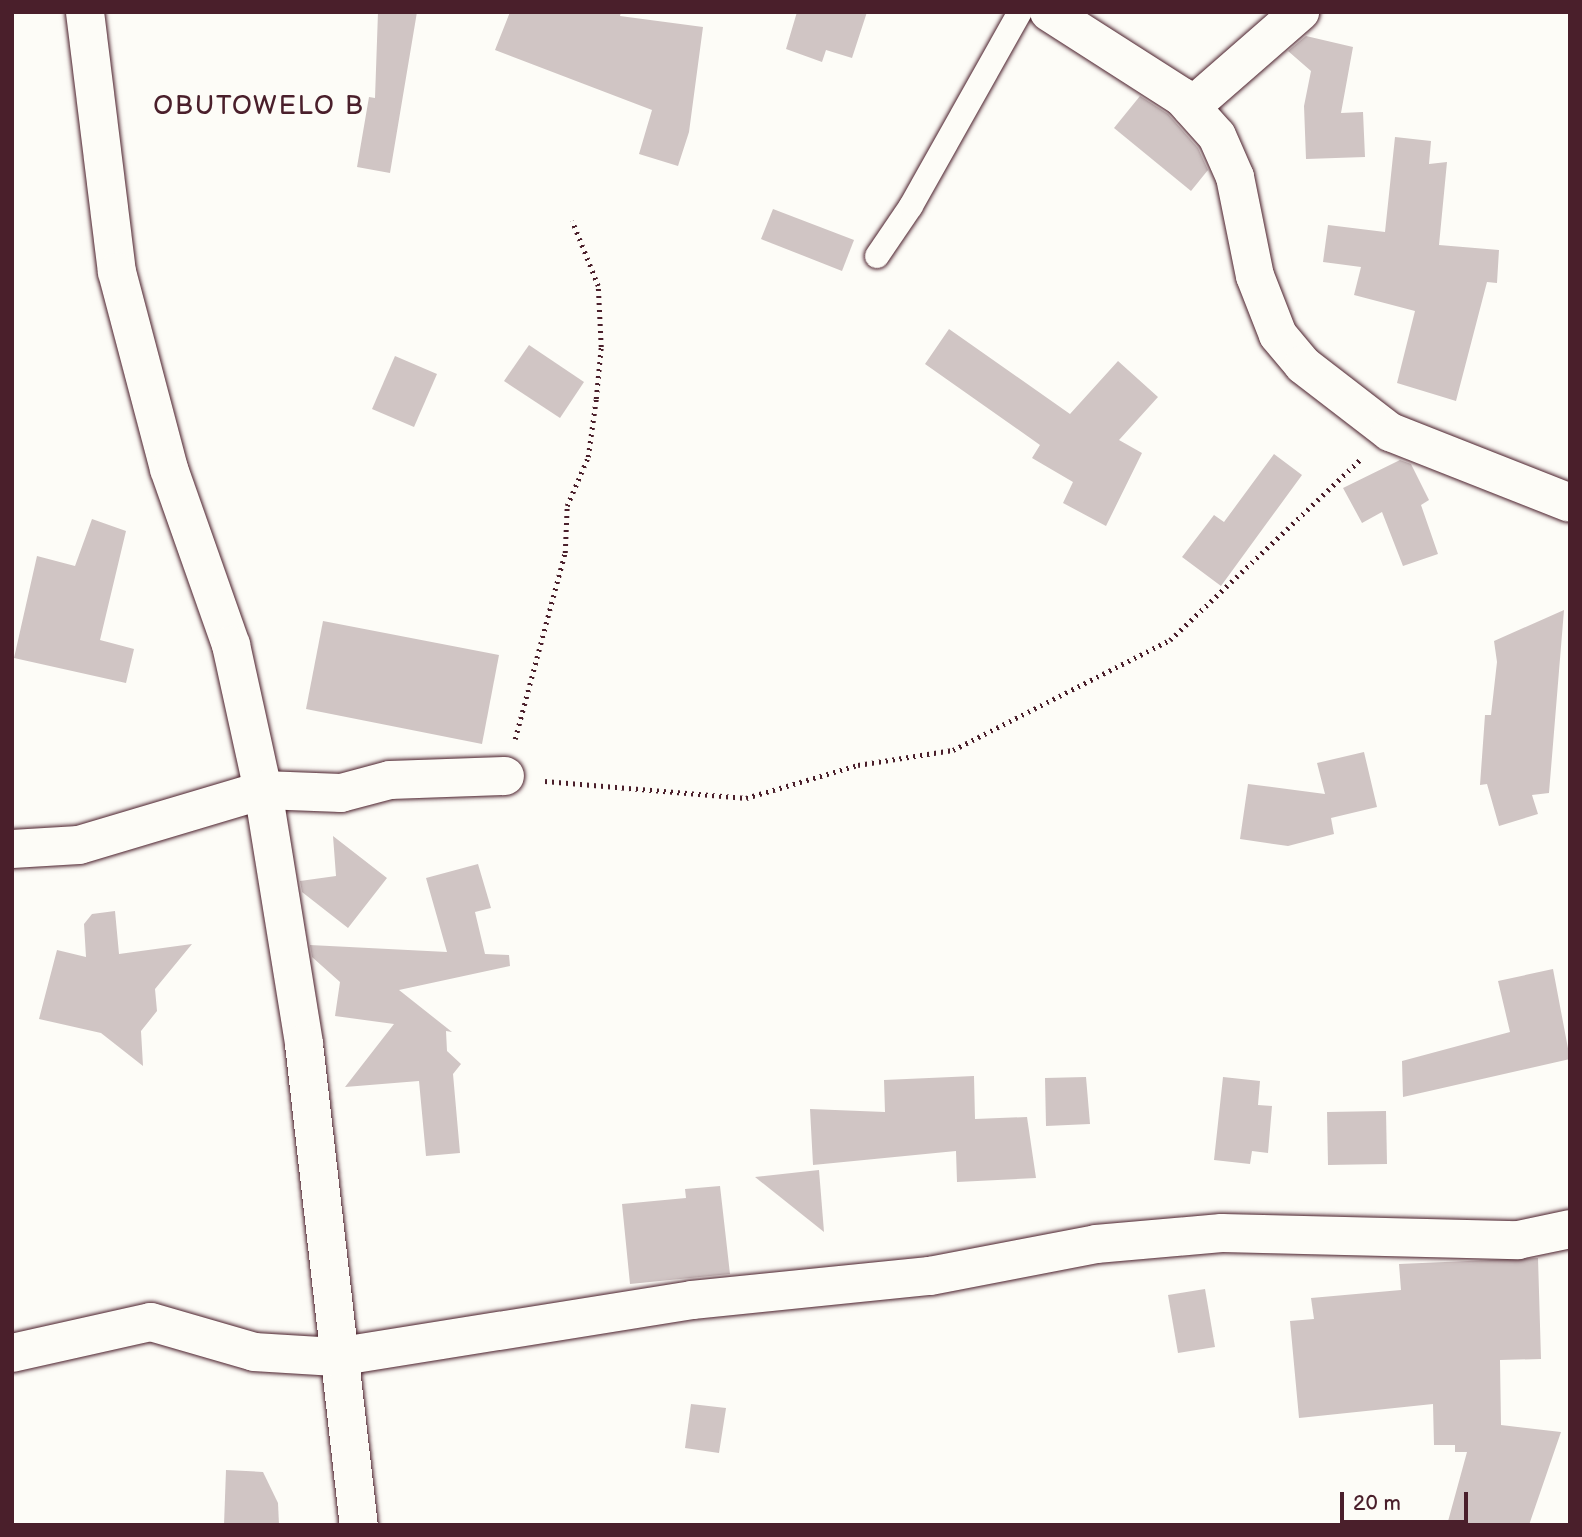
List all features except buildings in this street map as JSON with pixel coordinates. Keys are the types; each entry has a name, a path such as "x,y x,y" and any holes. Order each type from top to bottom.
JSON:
{"street":[{"path":"85,12 117,272 169,469 231,645 263,790 304,1044 336,1357 359,1525"},
{"path":"1049,12 1111,48 1191,107 1217,136 1234,177 1255,276 1278,335 1303,365 1390,432 1570,503"},
{"path":"1191,107 1300,12"},
{"path":"12,849 79,845 263,790 341,793 390,780 505,776"},
{"path":"12,1353 151,1322 254,1352 336,1357 692,1300 930,1276 1096,1244 1222,1233 1518,1240 1570,1229"}],"lane":[{"path":"877,256 911,206 1020,12"}],"path":[{"path":"572,221 598,286 601,347 596,399 588,457 567,506 565,553 505,776 746,798 858,765 953,750 1170,640 1390,432"}],"district":[{"name":"OBUTOWELO B","path":"259,107"}]}
